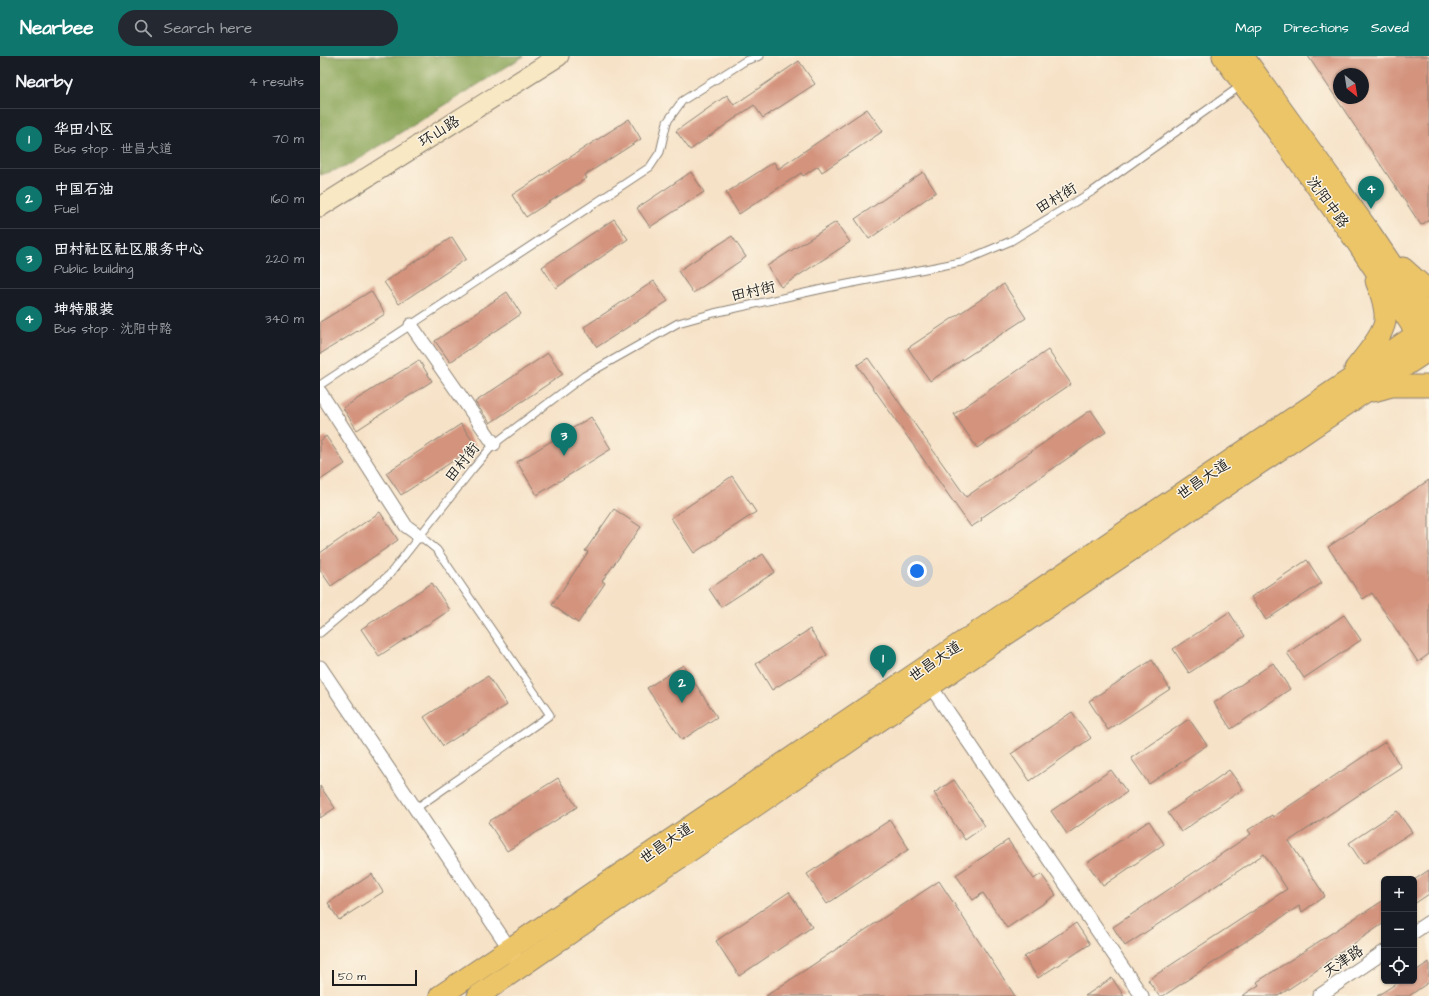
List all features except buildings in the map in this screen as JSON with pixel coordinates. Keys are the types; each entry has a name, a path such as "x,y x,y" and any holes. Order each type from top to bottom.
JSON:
{"main road":[{"name":"环山路","path":"320,207 559,56"},
{"name":"沈阳中路","path":"1223,56 1250,80 1363,238 1427,336"},
{"path":"1243,56 1250,80"},
{"path":"1363,238 1423,286 1429,288"},
{"path":"1352,389 1378,339 1385,321 1382,294 1363,238"},
{"name":"世昌大道","path":"440,996 926,678 1352,389 1427,336"},
{"path":"1352,389 1392,386 1429,386"},
{"name":"世昌大道","path":"478,996 521,967 926,678"}],"street":[{"path":"411,325 494,444"},
{"path":"320,392 406,526 420,536"},
{"path":"320,667 521,967"},
{"path":"926,678 1142,996"},
{"path":"1417,930 1429,922"},
{"name":"天津路","path":"1319,996 1381,954"}],"lane":[{"path":"320,385 650,167 660,152 667,122 682,101 745,61 760,56"},
{"name":"田村街","path":"320,633 389,575 494,444 584,376 678,323 714,313 827,288 961,262 1011,241 1093,191 1250,80"},
{"path":"415,809 550,715 436,550 420,536"}],"green space":[{"path":"320,56 524,56 345,167 320,175"}],"place":[{"name":"坤特服装","path":"1371,209"},
{"name":"田村社区社区服务中心","path":"564,456"},
{"name":"华田小区","path":"883,678"},
{"name":"中国石油","path":"682,703"}]}
